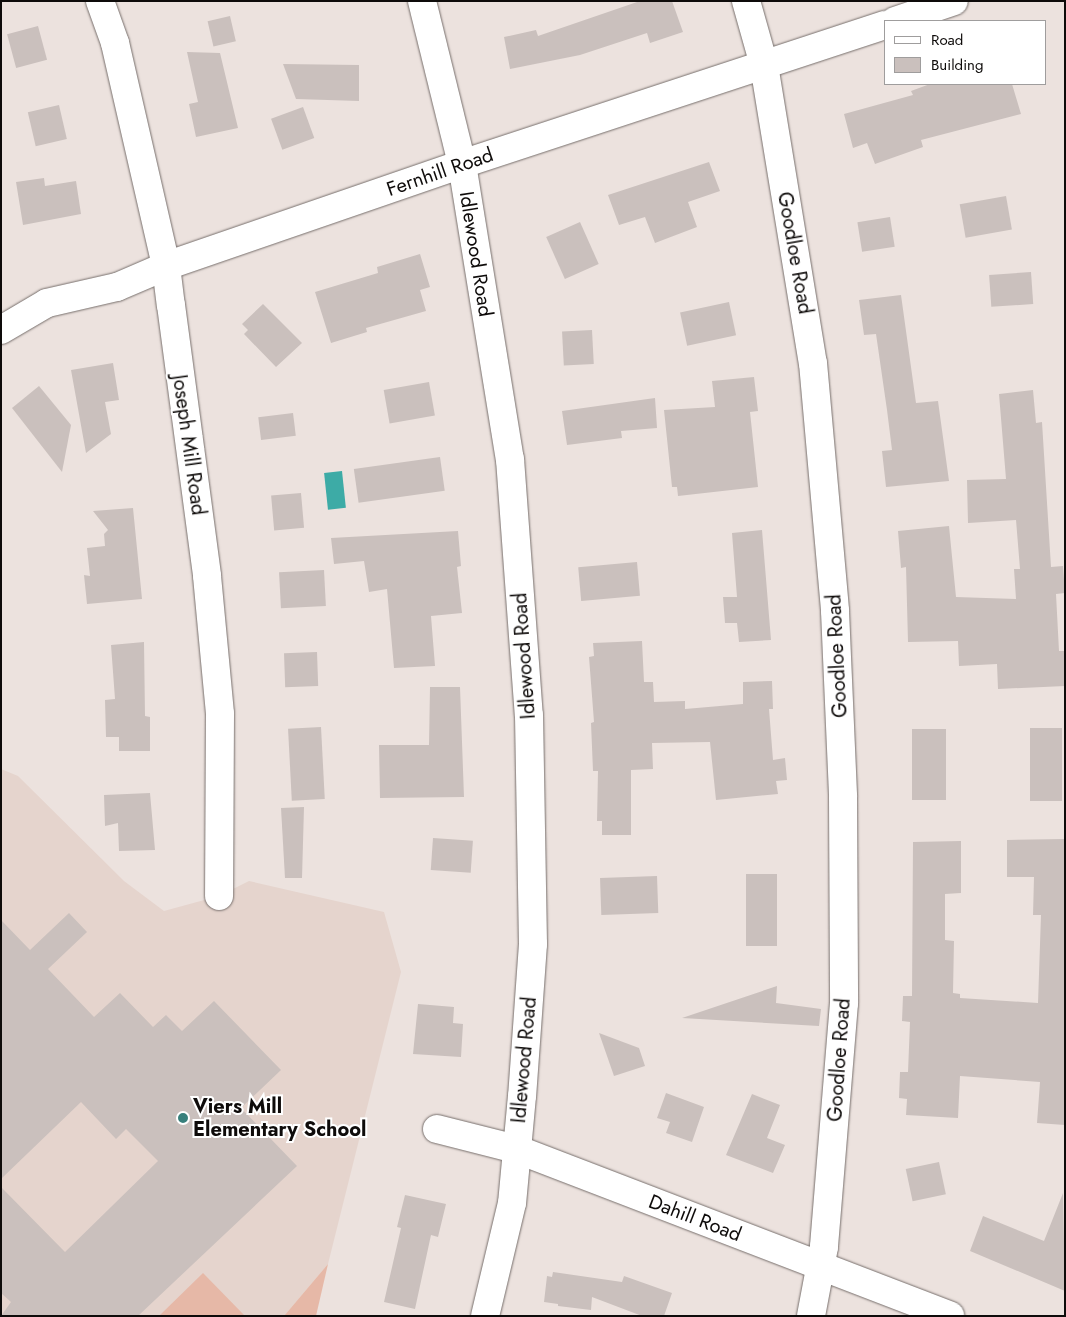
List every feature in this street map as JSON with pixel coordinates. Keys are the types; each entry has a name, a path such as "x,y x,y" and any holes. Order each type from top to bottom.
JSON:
{"street":[{"name":"Joseph Mill Road","path":"100,1 114,43 166,266 207,576 220,714 219,896"},
{"name":"Idlewood Road","path":"422,1 462,164 510,459 529,715 533,944 512,1203 485,1316"},
{"name":"Goodloe Road","path":"746,1 764,65 813,363 835,610 843,797 844,1003 821,1266 811,1316"},
{"path":"898,20 954,1"},
{"name":"Fernhill Road","path":"1,330 47,303 117,287 166,266 462,164 884,25"},
{"name":"Dahill Road","path":"437,1129 516,1149 950,1316"}],"shaded area":[{"name":"Viers Mill Elementary School","path":"1,769 18,776 124,881 164,911 219,896 249,881 384,912 401,972 328,1264 284,1316 1,1316"},
{"path":"328,1264 316,1316 284,1316"},
{"path":"203,1273 245,1316 159,1316"}],"water":[{"path":"342,471 346,508 328,510 324,473"}],"building":[{"path":"640,1 672,1 683,32 650,43 647,33 580,55 510,69 504,37 536,30 538,36"},
{"path":"230,16 236,41 213,47 208,21"},
{"path":"38,26 47,60 16,68 7,34"},
{"path":"187,52 220,53 238,128 196,137 189,104 198,102"},
{"path":"283,64 359,65 359,101 296,99"},
{"path":"927,85 1012,85 1021,114 921,140 923,147 875,164 867,143 853,148 844,114 913,95 911,91"},
{"path":"59,105 67,139 36,146 28,112"},
{"path":"303,107 314,138 282,150 271,119"},
{"path":"709,162 720,191 688,202 697,227 655,243 645,217 619,225 608,195"},
{"path":"44,178 45,186 76,181 81,214 23,225 16,182"},
{"path":"1006,196 1012,229 966,238 960,204"},
{"path":"890,217 895,247 862,252 857,222"},
{"path":"580,222 599,264 565,279 546,237"},
{"path":"420,254 430,287 420,290 426,311 366,328 367,332 331,343 315,292 378,273 377,267"},
{"path":"1031,272 1033,304 991,307 989,275"},
{"path":"901,295 916,403 938,401 949,481 886,487 882,451 892,450 887,410 876,334 864,335 859,300"},
{"path":"729,302 736,335 687,346 680,312"},
{"path":"263,304 302,343 276,367 244,334 248,330 242,324"},
{"path":"592,330 594,364 564,366 562,332"},
{"path":"113,363 119,400 105,402 111,434 86,453 71,370"},
{"path":"754,377 758,411 750,412 758,487 678,496 677,487 672,487 664,410 715,407 712,381"},
{"path":"429,382 435,415 390,423 384,390"},
{"path":"39,386 71,425 62,472 12,408"},
{"path":"1033,390 1036,423 1042,422 1051,567 1063,566 1065,593 1056,594 1059,651 1065,651 1065,686 998,689 997,664 959,666 958,641 908,642 906,567 901,568 898,531 949,526 956,597 1016,599 1014,569 1020,569 1016,520 968,523 967,480 1006,479 999,394"},
{"path":"655,398 657,428 621,431 622,438 567,445 562,411"},
{"path":"293,413 296,436 261,440 258,417"},
{"path":"440,457 445,491 359,503 354,469"},
{"path":"301,493 304,528 274,530 271,496"},
{"path":"133,508 142,599 87,604 84,575 90,576 87,548 105,546 104,534 108,530 93,511"},
{"path":"762,530 771,640 739,642 737,623 725,623 723,597 737,597 732,533"},
{"path":"458,531 461,566 457,567 462,613 431,616 435,666 394,668 387,589 369,592 364,561 334,564 331,538"},
{"path":"637,562 640,596 581,601 578,567"},
{"path":"324,570 326,606 281,608 279,572"},
{"path":"642,641 644,682 653,682 654,702 685,701 685,709 743,704 743,682 772,681 773,709 769,709 773,760 785,758 787,780 776,781 778,794 716,800 710,742 652,743 653,769 631,770 631,835 602,835 602,821 597,821 598,771 593,771 591,723 594,722 589,657 594,656 593,643"},
{"path":"144,642 145,716 150,717 150,751 119,751 119,737 106,737 105,700 115,699 111,645"},
{"path":"317,652 318,686 285,687 284,653"},
{"path":"430,687 460,687 464,797 380,798 379,745 429,745"},
{"path":"321,727 325,799 292,801 288,729"},
{"path":"1030,728 1062,728 1062,801 1030,801"},
{"path":"912,729 946,729 946,800 912,800"},
{"path":"150,793 155,850 119,851 118,823 105,826 104,795"},
{"path":"304,807 302,878 285,878 281,808"},
{"path":"433,838 473,841 471,873 431,870"},
{"path":"1064,839 1065,1125 1037,1123 1040,1082 960,1076 958,1118 906,1115 907,1099 899,1098 900,1072 908,1072 910,1022 902,1021 903,996 912,996 913,842 961,841 961,893 945,894 945,940 954,941 953,993 960,994 960,998 1038,1003 1041,915 1033,915 1034,877 1007,877 1007,840"},
{"path":"746,874 777,874 777,946 746,946"},
{"path":"657,876 658,913 601,915 600,878"},
{"path":"69,913 87,932 48,969 94,1017 120,993 153,1027 166,1015 182,1031 214,1001 281,1070 241,1108 297,1166 138,1316 1,1316 11,1302 1,1293 1,1187 65,1252 158,1161 126,1129 116,1139 81,1102 1,1179 1,920 30,950"},
{"path":"777,986 776,1003 821,1009 819,1026 682,1018"},
{"path":"418,1004 454,1007 453,1023 463,1024 461,1057 413,1054"},
{"path":"599,1033 639,1048 645,1066 614,1076"},
{"path":"666,1093 704,1107 692,1142 666,1133 670,1122 657,1118"},
{"path":"752,1094 780,1105 767,1138 785,1145 773,1173 726,1155"},
{"path":"939,1162 946,1194 913,1201 906,1169"},
{"path":"1063,1193 1065,1291 970,1251 983,1216 1044,1241"},
{"path":"405,1195 446,1204 438,1237 431,1235 415,1309 384,1302 401,1228 397,1227"},
{"path":"553,1272 622,1282 624,1276 672,1293 664,1316 642,1316 592,1297 591,1310 558,1306 558,1304 544,1302 547,1276 552,1277"}],"place":[{"name":"Viers Mill Elementary School","path":"183,1118"}]}
